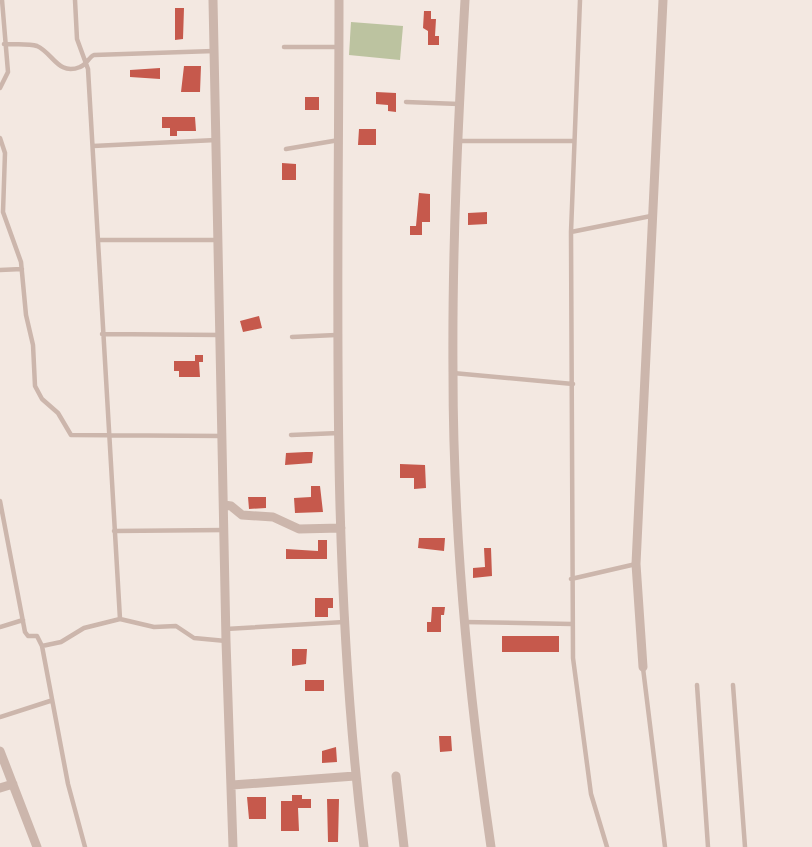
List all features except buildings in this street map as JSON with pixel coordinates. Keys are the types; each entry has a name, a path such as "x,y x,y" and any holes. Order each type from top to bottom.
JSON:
{"street":[{"path":"213,0 226,641 233,847"},
{"path":"339,0 336,335 341,528 344,622 364,847"},
{"path":"465,0 459,104 453,373 464,622 472,710 491,847"},
{"path":"643,667 636,564 663,0"},
{"path":"224,505 231,506 242,515 273,518 299,529 341,528"},
{"path":"0,752 37,847"},
{"path":"232,785 356,776"},
{"path":"396,776 404,847"},
{"path":"0,788 13,784"}],"lane":[{"path":"0,88 8,76 2,38 2,0"},
{"path":"75,0 77,39 87,61 120,619"},
{"path":"580,0 571,232 572,624 574,670 586,767 591,794 607,847"},
{"path":"4,44 34,45 45,51 61,67 79,67 98,54 214,51"},
{"path":"284,47 339,47"},
{"path":"406,102 459,104"},
{"path":"0,138 2,212 18,247 26,315 33,345 33,376 38,393 45,403 61,417 70,434 223,436"},
{"path":"93,146 216,140"},
{"path":"286,149 339,140"},
{"path":"458,141 573,141"},
{"path":"571,232 651,216"},
{"path":"98,240 218,240"},
{"path":"0,270 22,269"},
{"path":"102,334 221,335"},
{"path":"292,337 336,335"},
{"path":"453,373 573,384"},
{"path":"291,435 339,433"},
{"path":"0,501 26,634 37,636 42,646 50,701 84,847"},
{"path":"114,531 225,530"},
{"path":"0,542 8,541"},
{"path":"571,579 636,564"},
{"path":"42,646 61,642 84,628 120,619 154,627 177,626 194,638 226,641"},
{"path":"0,627 23,620"},
{"path":"226,629 344,622"},
{"path":"464,622 572,624"},
{"path":"643,667 665,847"},
{"path":"698,685 708,847"},
{"path":"733,685 745,847"},
{"path":"0,717 50,701"}],"green space":[{"path":"351,22 403,26 400,60 349,55"}]}
